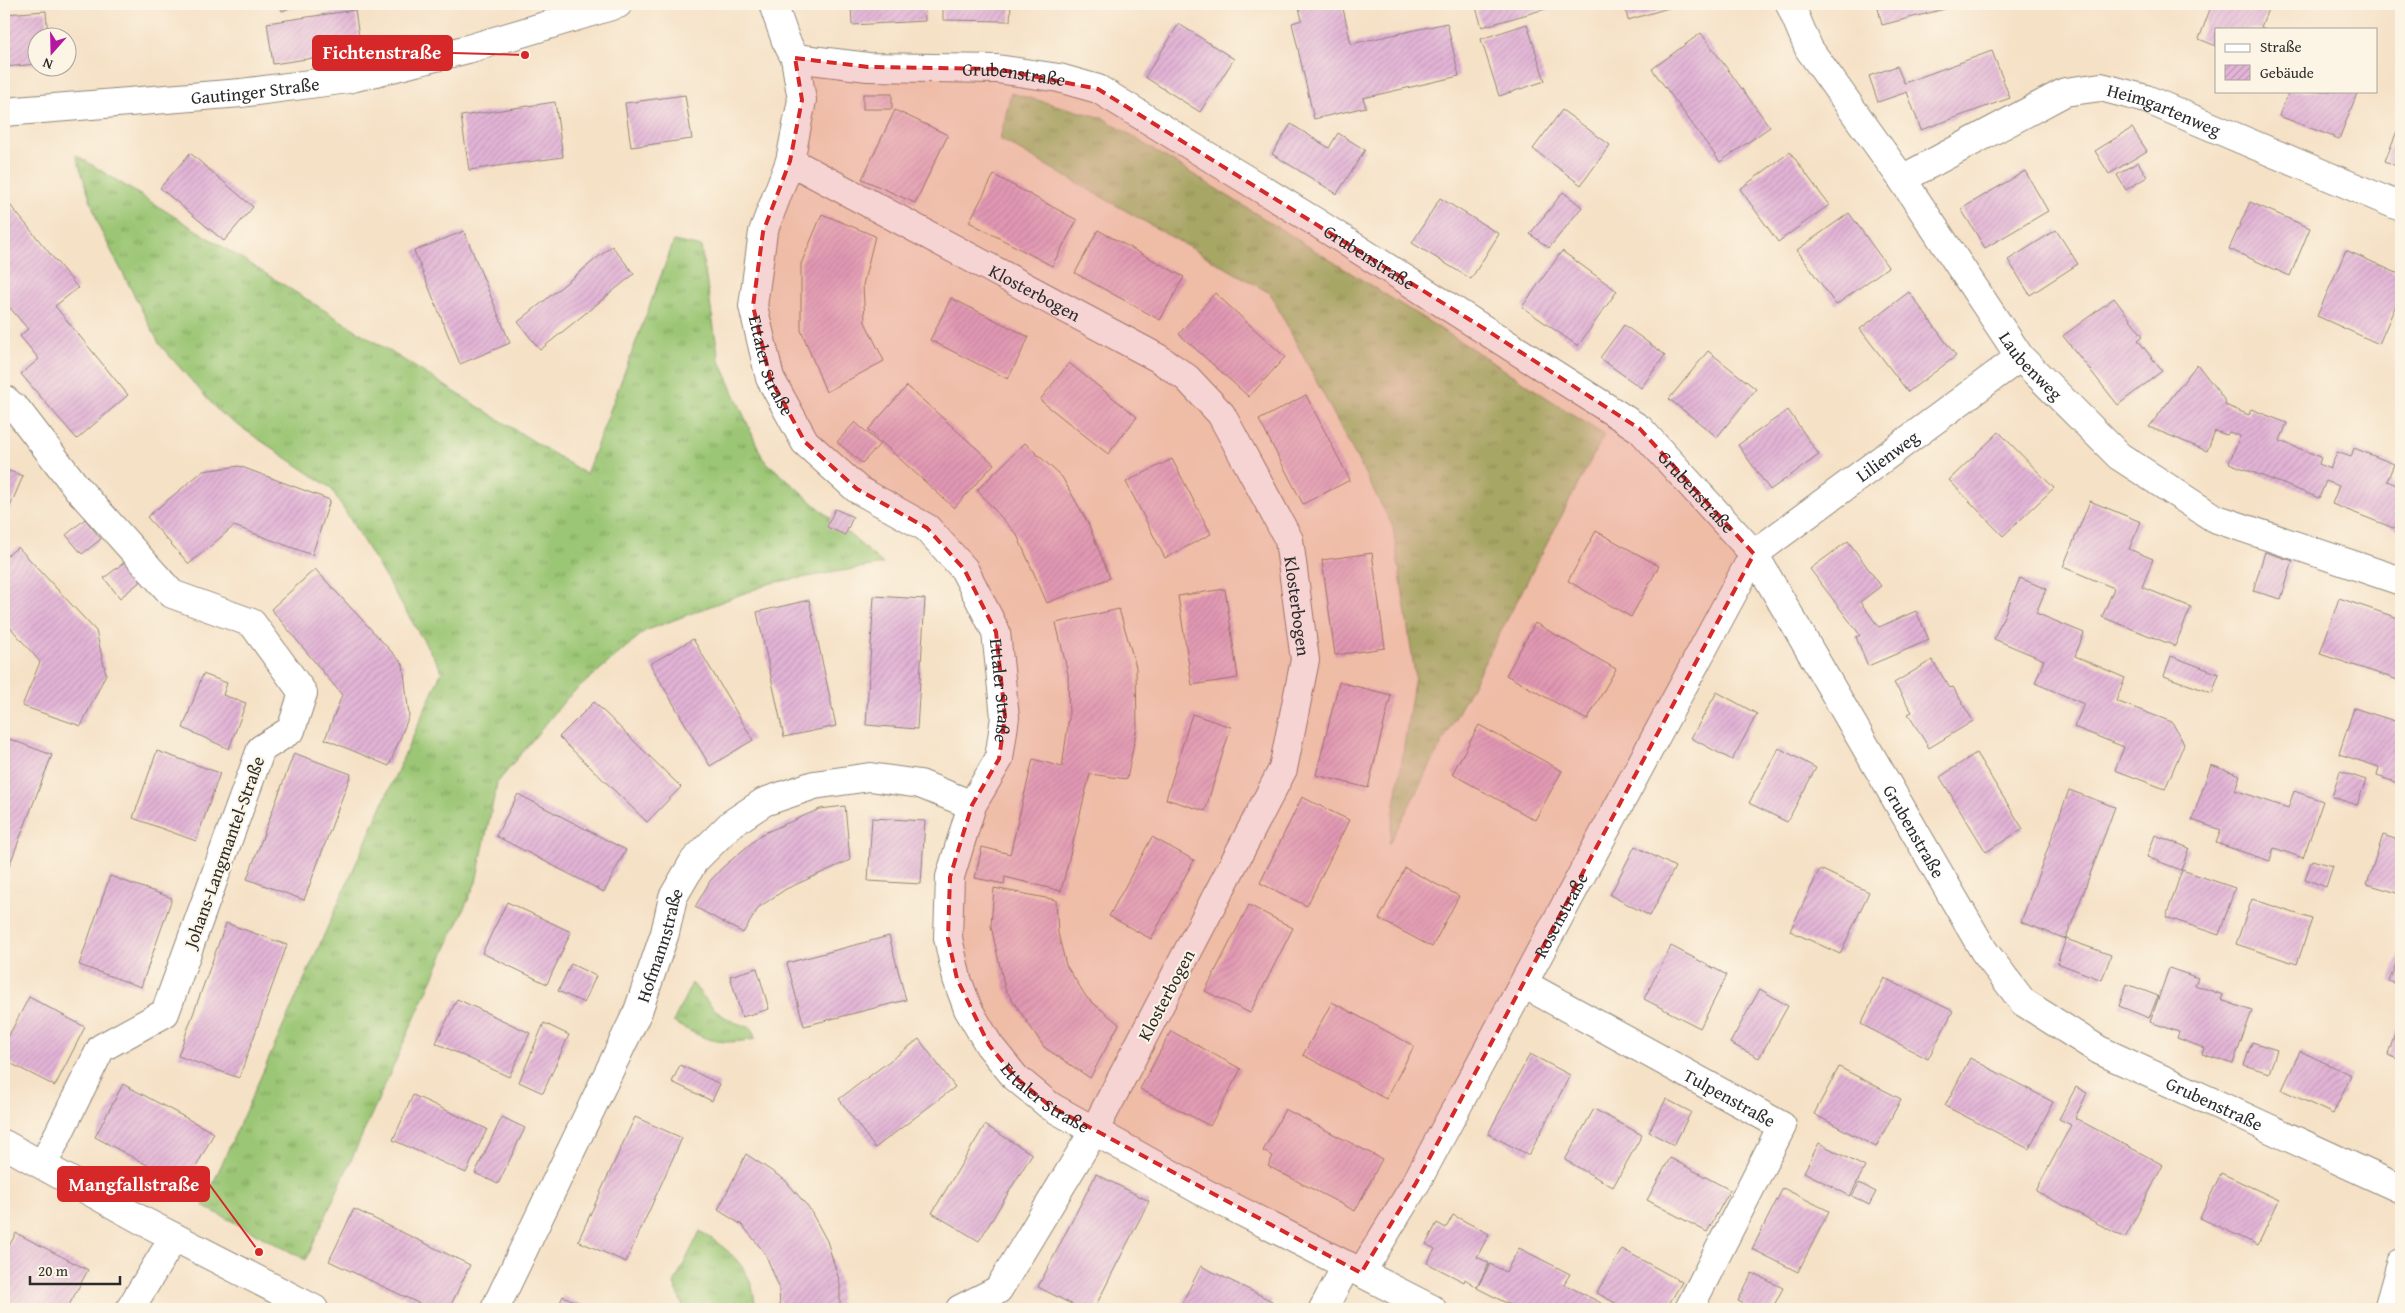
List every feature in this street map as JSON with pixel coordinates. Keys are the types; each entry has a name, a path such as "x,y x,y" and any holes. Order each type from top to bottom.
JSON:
{"street":[{"name":"Gautinger Straße","path":"4,112 241,93 348,79 468,49 618,4"},
{"name":"Ettaler Straße","path":"773,4 786,41 795,58 802,100 790,161 763,232 753,306 770,378 805,442 857,489 927,528 934,535 964,570 996,632 1005,717 999,759 972,805 950,877 948,938 957,979 968,1009 989,1045 1015,1077 1050,1106 1205,1193 1432,1309"},
{"name":"Laubenweg","path":"1790,4 1809,49 1902,179 2020,357 2119,456 2214,518 2401,581"},
{"name":"Grubenstraße","path":"795,58 868,67 997,69 1059,78 1098,89 1314,221 1640,429 1754,554 1984,951 2023,1002 2099,1050 2401,1189"},
{"name":"Heimgartenweg","path":"1902,179 2065,92 2101,87 2146,99 2401,207"},
{"name":"Klosterbogen","path":"790,161 1158,358 1187,378 1222,414 1289,540 1305,660 1283,769 1094,1132 998,1290 960,1309"},
{"name":"Lilienweg","path":"1754,554 2020,357"},
{"name":"Johans-Langmantel-Straße","path":"4,399 18,411 78,489 172,594 252,623 304,692 291,730 261,749 165,1013 101,1048 43,1165"},
{"name":"Rosenstraße","path":"1323,1309 1416,1183 1754,554"},
{"name":"Hofmannstraße","path":"495,1309 638,1011 665,933 673,897 694,860 731,824 764,802 814,785 870,777 920,784 972,805"},
{"name":"Tulpenstraße","path":"1524,984 1782,1126 1689,1309"},
{"path":"4,1144 174,1237 314,1309"},
{"path":"130,1309 174,1237"},
{"path":"2388,1309 2401,1263"}],"highlighted area":[{"path":"795,58 868,67 997,69 1098,89 1488,331 1640,429 1754,554 1416,1183 1361,1273 1050,1106 1015,1077 989,1045 957,979 948,938 950,877 972,805 999,759 1005,717 996,632 964,569 927,528 857,489 805,442 770,378 753,306 763,232 790,161 802,100"}],"green space":[{"path":"1011,93 1103,118 1474,350 1604,435 1389,844 1415,675 1393,527 1270,293 1000,139"},
{"path":"76,155 586,474 674,241 701,247 719,359 763,459 883,564 771,583 645,631 567,698 497,783 476,882 306,1260 203,1206 442,671 331,488 220,413 160,345 100,229"},
{"path":"692,983 724,1017 752,1028 755,1039 730,1042 712,1040 673,1022"},
{"path":"700,1231 739,1262 751,1283 755,1309 684,1309 674,1284"}],"building":[{"path":"279,4 301,4 282,11"},
{"path":"851,4 924,4 925,21 852,25"},
{"path":"943,4 1011,4 1010,21 943,20"},
{"path":"1298,4 1342,4 1351,44 1447,23 1459,76 1363,98 1366,107 1314,119 1292,23 1302,20"},
{"path":"1475,4 1563,4 1482,27"},
{"path":"1624,4 1682,4 1628,20"},
{"path":"1877,4 1964,4 1882,25"},
{"path":"2212,4 2253,4 2268,9 2261,27 2263,28 2215,28 2215,46 2199,39"},
{"path":"355,10 361,51 273,64 267,23"},
{"path":"46,11 47,28 28,28 28,65 4,67 4,14"},
{"path":"1179,24 1234,59 1200,112 1145,77"},
{"path":"1527,24 1545,81 1499,96 1481,39"},
{"path":"1701,33 1770,127 1720,162 1652,69"},
{"path":"1992,51 2010,98 1921,130 1907,92 1878,102 1869,76 1897,66 1904,83"},
{"path":"2285,92 2358,92 2339,139 2279,116 2288,94"},
{"path":"863,94 892,94 892,109 863,109"},
{"path":"685,95 692,139 631,147 625,103"},
{"path":"555,102 563,157 469,170 461,116"},
{"path":"895,110 948,135 915,203 862,179"},
{"path":"1562,110 1610,145 1581,185 1533,149"},
{"path":"2401,121 2401,168 2385,161"},
{"path":"1291,124 1329,148 1338,133 1365,150 1337,194 1272,154"},
{"path":"2132,128 2147,151 2109,174 2095,151"},
{"path":"1790,152 1829,205 1778,242 1740,189"},
{"path":"190,153 253,207 224,241 160,188"},
{"path":"2138,162 2147,177 2126,190 2117,175"},
{"path":"2025,171 2048,211 1985,248 1961,209"},
{"path":"994,175 1077,220 1052,266 969,222"},
{"path":"1563,192 1582,207 1549,248 1530,234"},
{"path":"1440,198 1499,234 1471,279 1412,243"},
{"path":"2250,202 2310,228 2290,276 2229,249"},
{"path":"11,206 78,288 55,306 128,395 77,439 21,374 39,359 20,336 28,329 4,301 4,208"},
{"path":"1849,213 1888,267 1836,305 1797,250"},
{"path":"822,214 875,236 863,285 865,322 884,361 826,392 801,330 801,264"},
{"path":"1098,230 1184,277 1160,320 1075,273"},
{"path":"2056,230 2078,264 2030,295 2008,260"},
{"path":"464,231 510,343 460,364 414,251"},
{"path":"612,246 634,274 540,350 518,322"},
{"path":"2346,250 2401,275 2401,293 2379,344 2317,316"},
{"path":"1562,251 1617,291 1578,346 1522,307"},
{"path":"1909,292 1956,356 1908,392 1860,329"},
{"path":"1215,293 1285,357 1249,397 1179,334"},
{"path":"951,298 1029,337 1008,379 930,340"},
{"path":"2114,298 2143,336 2138,340 2162,371 2118,405 2063,336"},
{"path":"1624,325 1665,355 1641,388 1600,358"},
{"path":"1708,351 1756,389 1717,437 1669,399"},
{"path":"1069,363 1137,417 1108,454 1040,400"},
{"path":"2197,364 2226,402 2225,405 2249,415 2251,409 2287,423 2280,441 2321,457 2319,464 2330,469 2337,452 2351,457 2354,448 2394,464 2387,481 2401,487 2401,531 2332,504 2339,486 2326,481 2319,498 2229,463 2240,436 2229,432 2227,435 2215,431 2207,451 2149,427"},
{"path":"907,386 994,464 954,508 868,430"},
{"path":"1306,395 1350,480 1303,504 1259,420"},
{"path":"1788,410 1819,455 1770,490 1738,445"},
{"path":"855,422 880,444 862,463 837,442"},
{"path":"1999,432 2054,488 2003,536 1949,480"},
{"path":"1025,443 1062,477 1088,523 1110,578 1047,603 1017,535 977,490"},
{"path":"1172,459 1211,534 1165,558 1126,482"},
{"path":"239,466 330,500 312,555 234,526 189,564 147,517 203,471"},
{"path":"4,469 23,476 4,521"},
{"path":"2090,501 2141,522 2129,549 2153,559 2142,587 2191,607 2175,646 2102,617 2114,588 2063,567"},
{"path":"835,509 853,517 845,535 827,527"},
{"path":"85,519 101,539 82,554 66,535"},
{"path":"1596,531 1659,566 1631,617 1568,581"},
{"path":"1848,541 1881,586 1860,602 1879,627 1916,611 1929,640 1868,666 1856,637 1860,635 1810,569"},
{"path":"18,547 96,631 106,674 81,726 22,706 40,662 4,620 4,558"},
{"path":"2265,552 2293,561 2281,599 2253,591"},
{"path":"1372,553 1385,648 1335,655 1322,560"},
{"path":"126,561 141,581 120,598 104,578"},
{"path":"315,569 403,664 409,716 389,766 325,739 342,695 271,609"},
{"path":"2020,578 2046,589 2036,613 2084,633 2075,656 2125,678 2116,701 2172,722 2184,744 2165,789 2115,770 2124,747 2074,727 2084,704 2035,683 2044,660 1994,639"},
{"path":"1225,589 1238,678 1192,685 1178,596"},
{"path":"874,596 925,599 917,729 866,725"},
{"path":"2339,598 2401,619 2401,681 2320,654"},
{"path":"809,600 836,726 784,737 757,612"},
{"path":"1119,609 1136,667 1137,727 1127,779 1090,774 1061,891 1005,877 1004,884 975,878 982,847 1010,854 1033,759 1062,767 1069,718 1068,674 1056,623"},
{"path":"1535,623 1616,669 1587,720 1506,675"},
{"path":"693,639 753,740 710,766 650,664"},
{"path":"2171,656 2219,674 2212,693 2164,676"},
{"path":"1932,660 1950,688 1953,687 1973,721 1929,748 1908,714 1912,712 1894,683"},
{"path":"203,674 227,683 223,695 246,703 229,749 183,728"},
{"path":"1339,682 1391,695 1368,788 1316,775"},
{"path":"1717,692 1757,714 1732,760 1691,738"},
{"path":"594,702 681,787 647,822 559,737"},
{"path":"2354,708 2401,723 2401,784 2377,776 2379,767 2339,754"},
{"path":"1192,714 1231,727 1205,811 1166,799"},
{"path":"1479,725 1562,771 1535,820 1452,774"},
{"path":"4,737 52,755 4,879"},
{"path":"1779,748 1816,768 1787,822 1749,803"},
{"path":"157,751 220,773 196,841 133,818"},
{"path":"294,753 351,774 304,900 247,879"},
{"path":"1976,753 2023,829 1986,852 1940,777"},
{"path":"2211,765 2240,775 2235,790 2288,808 2294,791 2323,801 2303,858 2274,848 2270,861 2216,843 2221,830 2192,820"},
{"path":"2340,771 2366,780 2357,805 2332,797"},
{"path":"2069,790 2115,807 2066,939 2021,922"},
{"path":"518,794 626,850 604,892 496,836"},
{"path":"1302,797 1349,820 1307,906 1260,883"},
{"path":"845,806 850,860 786,889 759,907 743,933 695,907 710,881 723,867 762,834 820,809"},
{"path":"872,818 925,821 921,884 868,881"},
{"path":"2155,835 2189,848 2181,870 2147,857"},
{"path":"2383,835 2401,841 2401,894 2367,884"},
{"path":"1152,837 1194,860 1151,939 1109,916"},
{"path":"1635,846 1675,867 1650,916 1610,895"},
{"path":"2312,860 2333,866 2326,887 2305,879"},
{"path":"1405,868 1459,896 1432,947 1379,919"},
{"path":"1820,869 1869,892 1840,954 1790,931"},
{"path":"2182,870 2235,888 2219,935 2166,917"},
{"path":"110,876 172,898 141,987 79,965"},
{"path":"994,888 1056,900 1058,933 1066,965 1087,998 1119,1024 1090,1078 1044,1047 1005,989 991,926"},
{"path":"2252,899 2312,919 2297,964 2236,944"},
{"path":"507,902 571,932 547,984 482,953"},
{"path":"1249,905 1293,928 1250,1013 1205,991"},
{"path":"226,923 287,945 239,1078 178,1056"},
{"path":"889,936 906,1000 804,1026 787,963"},
{"path":"2066,939 2111,955 2102,980 2057,963"},
{"path":"1671,946 1727,975 1700,1028 1644,999"},
{"path":"2401,951 2401,986 2389,981"},
{"path":"571,964 596,976 584,1003 558,991"},
{"path":"757,968 769,1009 742,1017 730,976"},
{"path":"2169,968 2198,978 2195,985 2223,995 2221,1000 2252,1011 2233,1064 2202,1054 2204,1048 2177,1038 2179,1032 2150,1022"},
{"path":"1884,978 1953,1011 1928,1059 1861,1024"},
{"path":"2127,984 2158,996 2149,1018 2119,1006"},
{"path":"1760,989 1788,1006 1759,1058 1730,1043"},
{"path":"29,997 85,1027 55,1086 4,1060 4,1045"},
{"path":"457,999 530,1033 509,1077 436,1043"},
{"path":"1332,1002 1414,1046 1386,1099 1303,1055"},
{"path":"544,1023 569,1035 543,1093 519,1082"},
{"path":"2396,1030 2401,1032 2401,1060 2388,1055"},
{"path":"1171,1031 1241,1069 1210,1126 1140,1089"},
{"path":"919,1039 955,1087 875,1148 839,1099"},
{"path":"2252,1042 2277,1050 2269,1073 2244,1065"},
{"path":"2300,1051 2351,1075 2333,1114 2282,1090"},
{"path":"1530,1054 1570,1075 1529,1155 1488,1134"},
{"path":"1970,1058 2053,1102 2029,1149 1945,1106"},
{"path":"680,1065 720,1084 712,1101 672,1082"},
{"path":"1839,1067 1901,1099 1876,1147 1814,1114"},
{"path":"123,1084 214,1133 186,1186 95,1137"},
{"path":"2076,1087 2087,1093 2075,1118 2163,1165 2125,1238 2036,1191 2071,1125 2059,1119"},
{"path":"413,1095 487,1129 466,1173 393,1140"},
{"path":"1666,1099 1691,1112 1674,1145 1649,1132"},
{"path":"1285,1109 1382,1159 1355,1211 1268,1166 1273,1156 1263,1151"},
{"path":"1594,1109 1642,1135 1613,1187 1565,1160"},
{"path":"502,1117 525,1128 498,1184 475,1173"},
{"path":"635,1117 682,1138 626,1262 578,1241"},
{"path":"985,1125 1032,1154 979,1241 932,1213"},
{"path":"1819,1143 1865,1167 1850,1196 1804,1172"},
{"path":"746,1154 785,1180 809,1208 827,1241 840,1283 840,1309 780,1309 779,1287 765,1253 742,1225 718,1210"},
{"path":"1670,1158 1730,1190 1707,1232 1647,1200"},
{"path":"2221,1173 2279,1200 2258,1245 2200,1218"},
{"path":"1096,1174 1149,1201 1094,1309 1081,1309 1038,1287"},
{"path":"1859,1183 1876,1192 1869,1205 1852,1196"},
{"path":"1783,1188 1829,1211 1798,1272 1752,1249"},
{"path":"354,1209 470,1265 449,1309 431,1309 329,1261"},
{"path":"1453,1215 1489,1234 1477,1257 1489,1263 1477,1287 1465,1279 1464,1282 1427,1263 1435,1249 1426,1244 1437,1223 1446,1228"},
{"path":"16,1233 88,1270 67,1309 21,1309 4,1300 4,1256"},
{"path":"1519,1248 1570,1274 1564,1284 1603,1304 1600,1309 1518,1309 1477,1288 1490,1264 1506,1272"},
{"path":"1622,1249 1682,1282 1666,1309 1626,1309 1597,1293"},
{"path":"1201,1266 1272,1301 1268,1309 1179,1309"},
{"path":"1752,1273 1783,1288 1772,1309 1755,1309 1738,1301"},
{"path":"563,1296 592,1309 557,1309"}],"place":[{"name":"Fichtenstraße","path":"525,55"},
{"name":"Mangfallstraße","path":"259,1252"}]}
